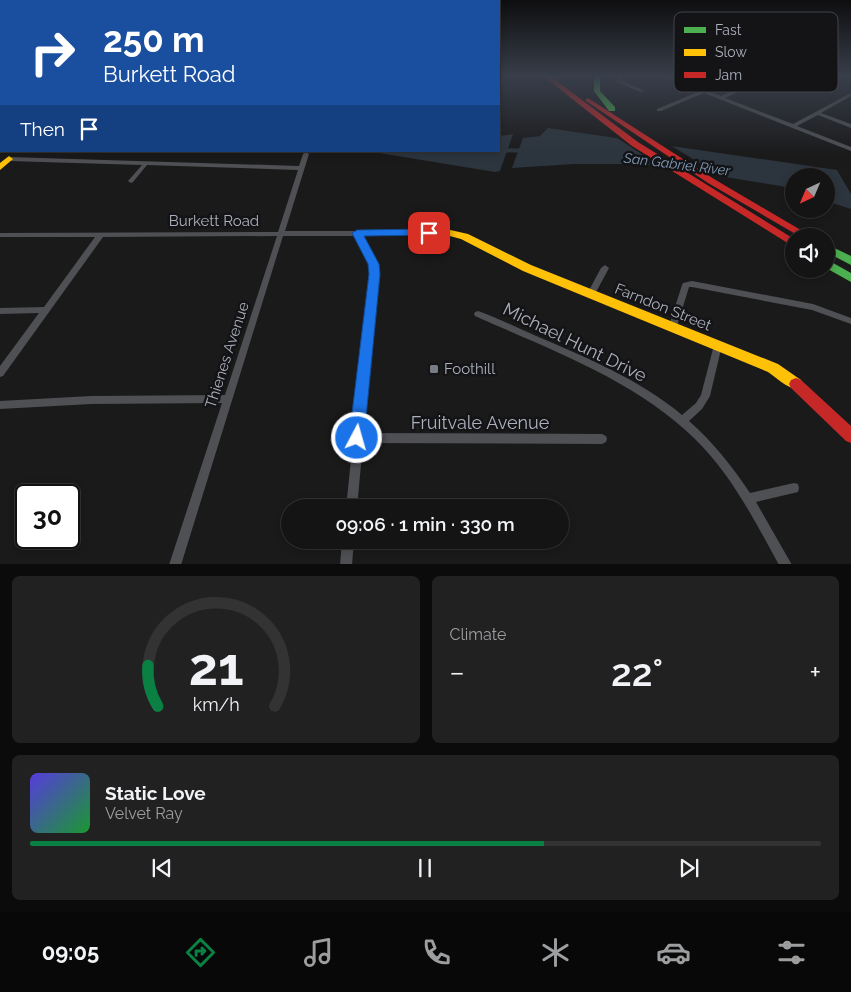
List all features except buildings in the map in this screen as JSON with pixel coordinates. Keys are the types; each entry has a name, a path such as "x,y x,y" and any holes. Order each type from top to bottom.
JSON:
{"main road":[{"path":"584,102 613,129 665,164 785,239"},
{"path":"585,102 634,131 711,181 791,228"},
{"path":"604,102 627,122 634,131"},
{"path":"0,167 9,156"},
{"name":"Farndon Street","path":"446,232 464,236 527,268 751,358 788,377 806,390 851,436"},
{"path":"835,253 851,261"},
{"path":"835,269 851,279"}],"street":[{"path":"659,110 677,102"},
{"path":"733,102 851,149"},
{"path":"794,126 837,102"},
{"path":"818,114 851,126"},
{"name":"Thienes Avenue","path":"174,564 306,154"},
{"path":"9,156 301,168"},
{"path":"131,181 146,163"},
{"path":"352,499 375,274 374,264 357,233"},
{"name":"Burkett Road","path":"0,235 429,233"},
{"path":"0,373 101,234"},
{"path":"590,294 605,268"},
{"path":"673,326 686,286 692,284 813,307 851,321"},
{"path":"0,311 46,310"},
{"name":"Michael Hunt Drive","path":"478,314 622,380 654,399 681,421 716,455 786,564"},
{"path":"681,421 699,406 705,396 718,345"},
{"path":"0,405 91,400 226,399"},
{"name":"Fruitvale Avenue","path":"357,438 602,438"},
{"path":"746,499 794,488"},
{"path":"346,564 347,549"}],"water":[{"path":"548,128 823,168 785,168 785,187 643,164 573,164 512,168 523,138 540,136"},
{"path":"513,134 500,171 495,172 373,152 500,152 500,136"},
{"path":"835,170 837,170 851,194 851,209 835,204"}],"pier":[{"path":"611,134 665,142 728,180 666,170"}],"waterway":[{"name":"San Gabriel River","path":"500,150 532,151"}],"traffic: fast":[{"path":"606,102 612,109"},
{"path":"835,252 851,261"},
{"path":"835,268 851,278"}],"traffic: slow":[{"path":"0,167 9,159"},
{"path":"446,232 464,236 527,268 773,368 796,384"}],"traffic: jam":[{"path":"580,102 635,144 785,238"},
{"path":"592,102 711,181 792,228"},
{"path":"796,384 851,436"}],"place":[{"name":"Foothill","path":"434,369"}],"route":[{"path":"357,438 375,274 374,264 357,233 429,233"}]}
